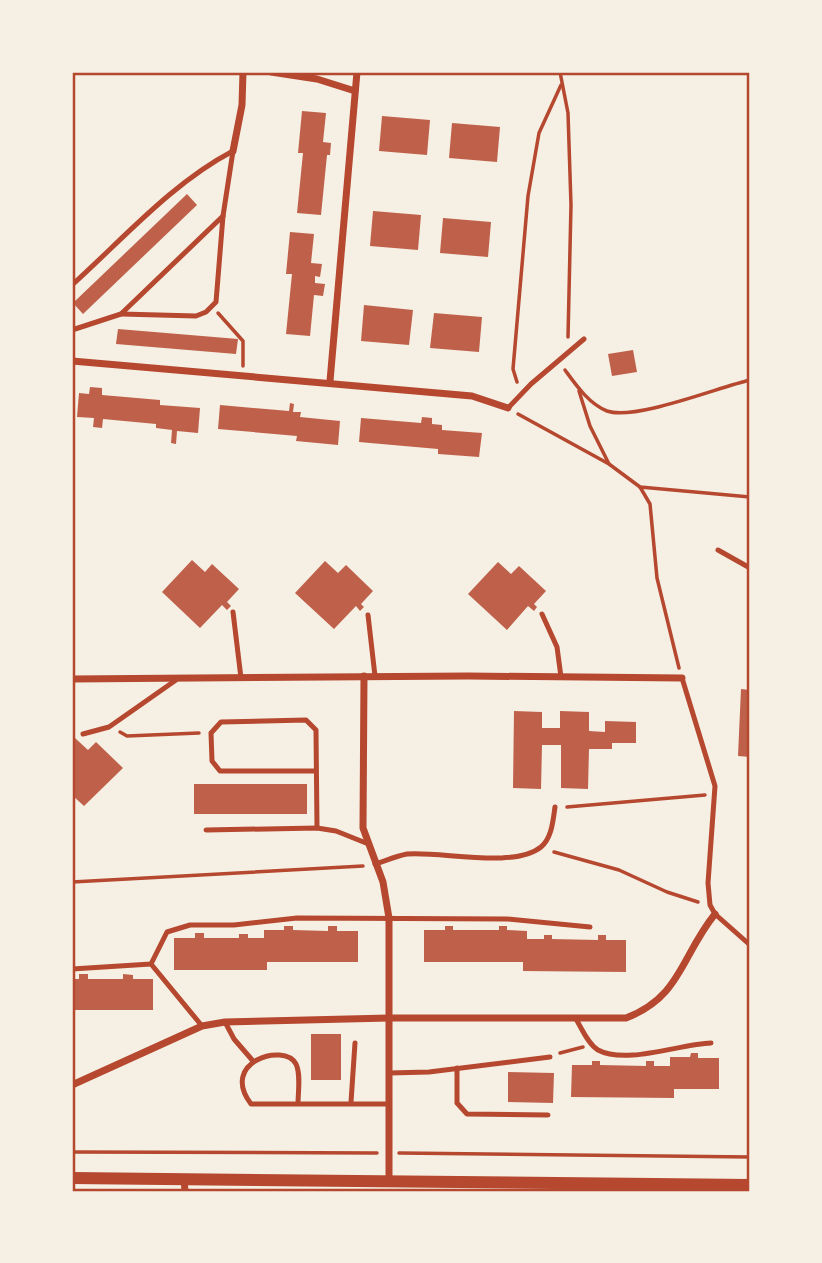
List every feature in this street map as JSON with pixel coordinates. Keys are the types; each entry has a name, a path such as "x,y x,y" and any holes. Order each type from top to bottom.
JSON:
{"street":[{"path":"233,151 242,105 243,72"},
{"path":"271,72 317,79 355,91"},
{"path":"330,382 357,72"},
{"path":"72,361 472,396 508,408"},
{"path":"364,676 363,828 366,843 383,882 388,919 389,1181"},
{"path":"72,678 682,678"},
{"path":"72,1085 202,1026 225,1022 388,1018 626,1018 649,1009 672,985 700,933 715,914"},
{"path":"72,1178 184,1185 389,1181 750,1185"}],"lane":[{"path":"72,330 121,314 196,316 213,307 219,293 223,216 233,151"},
{"path":"72,285 180,186 209,164 233,151"},
{"path":"121,314 223,216"},
{"path":"508,408 584,339"},
{"path":"718,550 750,568"},
{"path":"233,612 241,678"},
{"path":"542,614 557,648 561,677"},
{"path":"368,615 375,676"},
{"path":"682,678 715,786 708,883 710,905 715,914 750,945"},
{"path":"83,734 109,727 176,680"},
{"path":"316,771 220,771 212,761 211,733 221,722 306,720 316,730 317,828"},
{"path":"375,864 405,855 506,857 529,853 542,847 551,830 555,807"},
{"path":"206,830 317,828 336,831 366,843"},
{"path":"151,964 164,935 177,927 234,925 297,918 507,919 590,927"},
{"path":"72,969 151,964"},
{"path":"151,964 202,1026"},
{"path":"576,1019 591,1043 610,1054 649,1053 711,1043"},
{"path":"225,1022 253,1060"},
{"path":"351,1102 355,1043"},
{"path":"299,1104 298,1067 293,1060 286,1056 253,1060 243,1072 244,1091 251,1104 299,1104 351,1102 389,1104"},
{"path":"389,1073 550,1057"},
{"path":"457,1068 457,1103 467,1114 548,1115"}],"path":[{"path":"560,72 568,113 572,269 570,332 559,362 579,389 608,412 651,409 750,380"},
{"path":"521,394 513,369 528,196 539,132 562,83"},
{"path":"213,307 243,341 243,375"},
{"path":"579,389 590,426 609,464"},
{"path":"508,408 609,464 640,487 650,504 657,578 682,678"},
{"path":"640,487 750,496"},
{"path":"109,727 127,736 211,733"},
{"path":"555,807 679,795 714,795"},
{"path":"542,847 619,870 667,892 710,905"},
{"path":"72,881 332,870 375,864"},
{"path":"550,1057 575,1051 591,1043"},
{"path":"72,1152 750,1157"},
{"path":"209,1152 210,1166"}],"building":[{"path":"302,111 326,113 323,142 331,143 330,155 327,155 321,215 297,213 303,153 298,153"},
{"path":"382,116 430,120 427,155 379,151"},
{"path":"452,123 500,127 497,162 449,158"},
{"path":"187,194 197,205 83,314 73,303"},
{"path":"373,211 421,215 418,250 370,246"},
{"path":"443,218 491,222 488,257 440,253"},
{"path":"290,232 314,234 311,263 322,264 320,277 315,276 315,283 325,284 323,296 314,295 310,336 286,334 292,274 286,274"},
{"path":"364,305 413,310 409,345 361,341"},
{"path":"434,313 482,317 479,352 430,348"},
{"path":"118,329 238,339 236,354 116,344"},
{"path":"633,350 637,372 612,376 608,354"},
{"path":"90,387 102,388 102,395 160,400 160,405 200,408 198,433 177,431 176,444 171,443 172,430 156,428 156,424 103,419 102,428 93,427 94,418 77,417 79,393 89,394"},
{"path":"290,403 294,404 293,412 301,412 300,417 340,421 338,445 296,441 297,436 218,429 220,405 289,411"},
{"path":"422,417 432,418 432,424 442,425 442,430 482,433 479,457 438,454 438,449 359,442 361,418 421,423"},
{"path":"192,560 205,572 212,564 239,589 227,602 231,606 227,610 222,605 200,628 162,592"},
{"path":"325,561 338,573 346,565 373,591 361,604 364,607 360,611 356,606 334,629 295,593"},
{"path":"498,562 511,574 519,566 546,591 534,604 537,607 534,611 528,606 507,630 468,594"},
{"path":"741,689 750,690 750,757 738,756"},
{"path":"514,711 542,712 542,728 560,728 560,711 589,712 589,731 605,732 605,721 636,722 636,743 612,743 612,749 589,749 588,789 561,788 561,745 542,745 541,789 513,788"},
{"path":"75,738 88,750 96,742 123,768 84,806 72,795 72,742"},
{"path":"194,784 307,784 307,814 194,814"},
{"path":"284,926 293,926 293,930 328,931 328,926 337,926 337,931 358,931 358,962 267,962 267,970 174,970 174,938 195,938 195,933 204,933 204,938 239,938 239,934 248,934 248,938 264,938 264,930 284,930"},
{"path":"445,926 453,926 453,930 499,930 499,926 507,926 507,930 527,931 527,939 544,939 544,935 552,935 552,939 598,940 598,935 606,935 606,940 626,940 626,972 523,971 523,962 424,962 424,930 445,930"},
{"path":"79,974 88,974 88,979 123,979 123,974 133,975 133,979 153,979 153,1010 72,1010 72,979 79,979"},
{"path":"311,1034 341,1034 341,1080 311,1080"},
{"path":"691,1053 698,1053 698,1058 719,1058 719,1089 674,1089 674,1098 571,1097 572,1065 592,1065 592,1061 600,1061 600,1065 646,1066 646,1061 654,1061 654,1066 670,1066 670,1057 690,1057"},
{"path":"508,1072 554,1073 553,1103 508,1102"}]}
